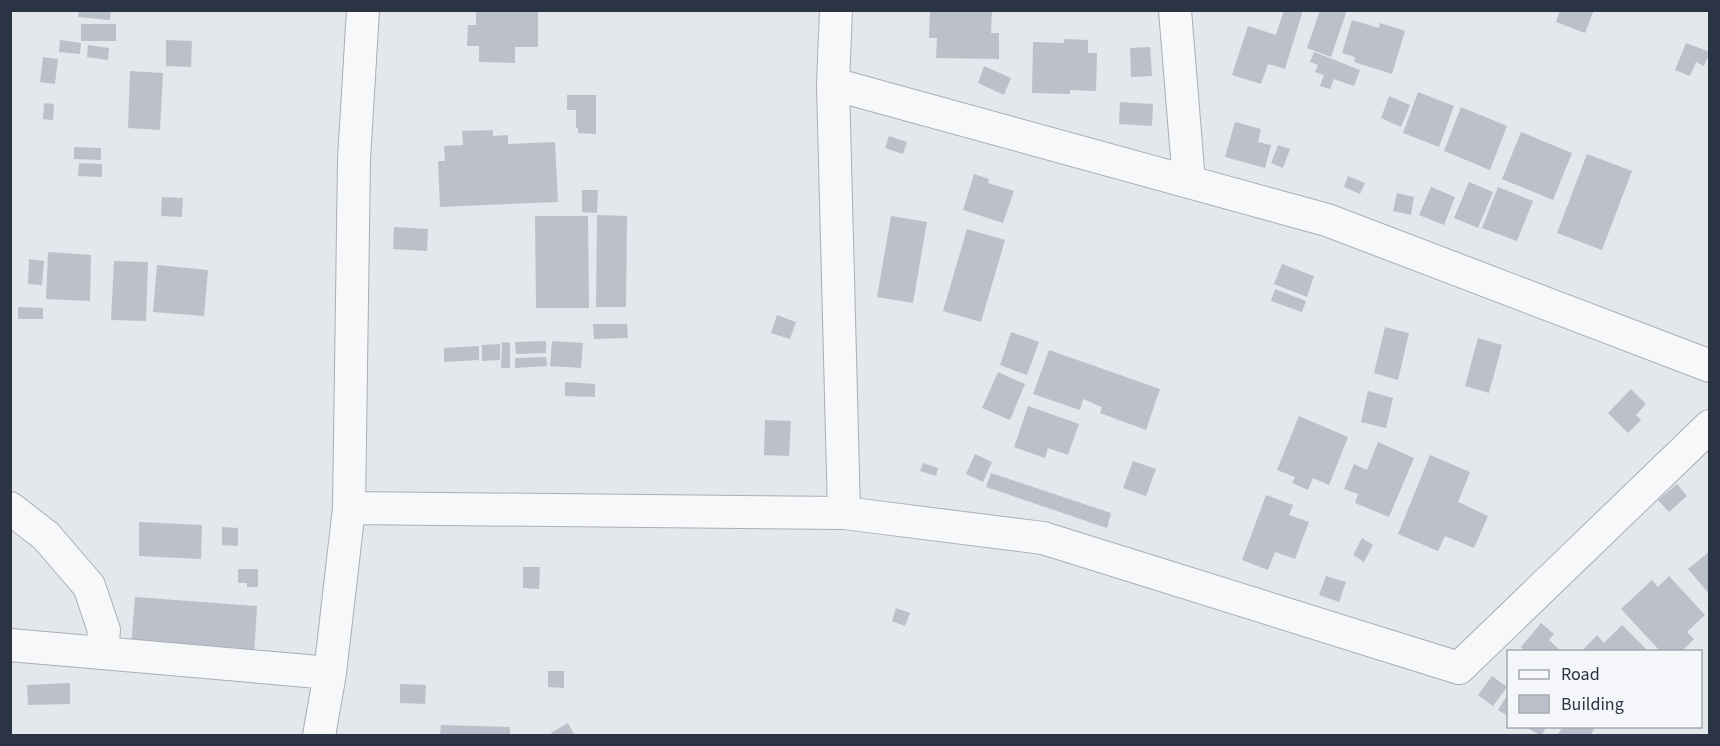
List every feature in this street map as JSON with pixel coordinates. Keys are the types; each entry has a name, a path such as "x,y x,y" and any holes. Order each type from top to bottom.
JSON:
{"street":[{"path":"319,735 330,673 349,508 354,159 363,10"},
{"path":"836,10 833,84 844,513"},
{"path":"1176,10 1189,182"},
{"path":"833,84 1327,220 1710,366"},
{"path":"349,508 844,513 1043,538 1458,668 1710,426"},
{"path":"10,508 46,536 89,586 104,630 102,654"},
{"path":"10,645 330,673"}],"building":[{"path":"79,10 111,10 110,20 78,17"},
{"path":"476,10 538,10 538,47 515,47 515,63 479,62 479,46 467,46 468,25 476,25"},
{"path":"930,10 992,10 991,33 999,33 999,59 936,58 937,38 929,38"},
{"path":"1284,10 1303,10 1285,69 1268,64 1261,84 1232,75 1248,26 1276,35"},
{"path":"1320,10 1347,10 1331,57 1307,48"},
{"path":"1560,10 1594,10 1585,33 1556,22"},
{"path":"1352,20 1379,28 1380,23 1405,31 1392,74 1354,62 1355,57 1342,53"},
{"path":"81,24 116,24 116,41 81,41"},
{"path":"1064,39 1088,40 1088,53 1097,53 1096,91 1070,90 1070,94 1032,93 1033,42 1064,43"},
{"path":"60,40 81,43 80,54 59,52"},
{"path":"166,40 192,41 191,67 166,66"},
{"path":"1686,43 1710,52 1704,66 1696,62 1690,76 1675,70"},
{"path":"88,45 109,48 108,60 87,57"},
{"path":"1150,47 1152,76 1131,77 1130,48"},
{"path":"1314,52 1360,70 1354,86 1334,79 1330,89 1320,86 1324,75 1315,72 1318,65 1310,62"},
{"path":"43,57 58,59 55,84 40,82"},
{"path":"984,66 1011,78 1004,95 978,83"},
{"path":"130,71 163,73 160,130 128,128"},
{"path":"1418,92 1454,106 1439,147 1403,133"},
{"path":"567,95 596,95 596,134 578,133 576,110 567,110"},
{"path":"1389,96 1410,105 1401,127 1381,118"},
{"path":"1120,102 1153,104 1152,126 1119,124"},
{"path":"44,103 54,104 53,120 43,119"},
{"path":"1461,107 1507,126 1490,170 1444,151"},
{"path":"1235,122 1261,129 1258,142 1271,145 1265,168 1225,157"},
{"path":"493,130 493,136 508,135 508,144 555,142 558,202 440,207 438,161 445,161 444,146 463,145 462,131"},
{"path":"1521,132 1572,153 1553,200 1502,179"},
{"path":"889,136 907,142 903,154 885,148"},
{"path":"1278,145 1290,149 1283,168 1271,163"},
{"path":"74,147 101,148 101,160 74,159"},
{"path":"1587,154 1632,171 1602,250 1557,233"},
{"path":"79,163 102,164 102,177 78,176"},
{"path":"974,174 989,179 988,183 1014,191 1003,223 963,210"},
{"path":"1348,176 1365,183 1360,194 1344,187"},
{"path":"1469,182 1493,192 1478,228 1454,218"},
{"path":"1431,187 1455,197 1444,225 1419,215"},
{"path":"1498,187 1533,201 1517,241 1482,228"},
{"path":"582,190 598,190 597,213 582,212"},
{"path":"1397,193 1414,197 1411,215 1393,211"},
{"path":"162,197 183,198 182,217 161,216"},
{"path":"597,215 627,216 626,307 596,307"},
{"path":"535,216 588,216 589,308 536,308"},
{"path":"891,216 927,222 913,303 877,297"},
{"path":"394,227 428,229 427,251 393,249"},
{"path":"967,229 1005,240 981,322 943,311"},
{"path":"48,252 91,255 90,301 46,299"},
{"path":"29,259 44,261 42,285 28,284"},
{"path":"114,261 148,262 146,321 111,320"},
{"path":"1282,264 1314,276 1307,297 1274,284"},
{"path":"157,265 208,270 204,316 153,312"},
{"path":"1275,289 1306,301 1302,312 1271,301"},
{"path":"18,307 43,308 43,319 18,319"},
{"path":"777,315 796,322 790,339 771,333"},
{"path":"593,324 627,324 628,338 594,339"},
{"path":"1385,327 1409,333 1398,380 1374,373"},
{"path":"1011,332 1039,342 1027,375 1000,365"},
{"path":"1478,338 1502,345 1489,393 1465,386"},
{"path":"546,341 546,353 516,354 515,342"},
{"path":"552,341 583,343 581,368 550,366"},
{"path":"502,342 510,343 510,368 501,368"},
{"path":"500,344 500,360 482,361 482,345"},
{"path":"479,346 479,360 444,362 444,348"},
{"path":"1049,350 1160,389 1146,430 1100,413 1102,407 1083,399 1080,410 1033,394"},
{"path":"546,357 547,366 515,368 515,358"},
{"path":"998,372 1025,384 1010,420 982,408"},
{"path":"565,382 595,384 595,397 565,396"},
{"path":"1631,389 1646,404 1636,415 1641,420 1628,433 1608,413"},
{"path":"1368,391 1393,398 1386,428 1361,422"},
{"path":"1028,406 1079,424 1068,455 1048,448 1045,458 1014,447"},
{"path":"1299,416 1348,437 1329,485 1313,478 1308,490 1292,483 1295,477 1277,470"},
{"path":"765,420 791,421 789,456 764,455"},
{"path":"1378,442 1414,458 1389,517 1355,503 1358,494 1344,489 1354,464 1367,470"},
{"path":"975,454 992,462 983,482 966,474"},
{"path":"1430,455 1470,472 1458,502 1488,516 1474,548 1445,536 1438,551 1398,534"},
{"path":"1133,461 1156,469 1146,496 1123,488"},
{"path":"923,463 938,468 936,476 920,471"},
{"path":"991,473 1111,513 1107,528 986,487"},
{"path":"1677,484 1687,496 1669,512 1658,500"},
{"path":"1266,495 1293,505 1289,515 1309,522 1295,559 1275,552 1268,570 1242,560"},
{"path":"139,522 202,525 201,559 139,556"},
{"path":"222,527 238,528 238,546 222,545"},
{"path":"1362,538 1373,545 1364,562 1353,555"},
{"path":"1710,551 1710,595 1688,569"},
{"path":"523,567 540,567 539,589 523,588"},
{"path":"238,569 258,569 258,587 247,587 247,583 238,583"},
{"path":"1326,576 1346,582 1339,602 1319,595"},
{"path":"1669,576 1705,615 1687,632 1694,639 1683,650 1659,650 1621,609 1652,580 1658,587"},
{"path":"135,597 257,606 254,657 131,647"},
{"path":"896,608 910,613 905,626 892,621"},
{"path":"1541,623 1554,634 1549,640 1560,650 1524,650 1521,647"},
{"path":"1622,625 1647,650 1583,650 1597,635 1604,643"},
{"path":"548,671 564,671 564,688 548,687"},
{"path":"1492,676 1507,687 1493,706 1478,695"},
{"path":"70,683 70,704 28,705 27,685"},
{"path":"400,684 426,685 425,704 400,703"},
{"path":"1507,696 1507,715 1498,710"},
{"path":"568,723 575,736 552,736 551,733"},
{"path":"441,725 510,727 510,736 440,736"},
{"path":"1527,728 1546,728 1541,736"},
{"path":"1562,728 1595,728 1590,736 1557,736"}]}
